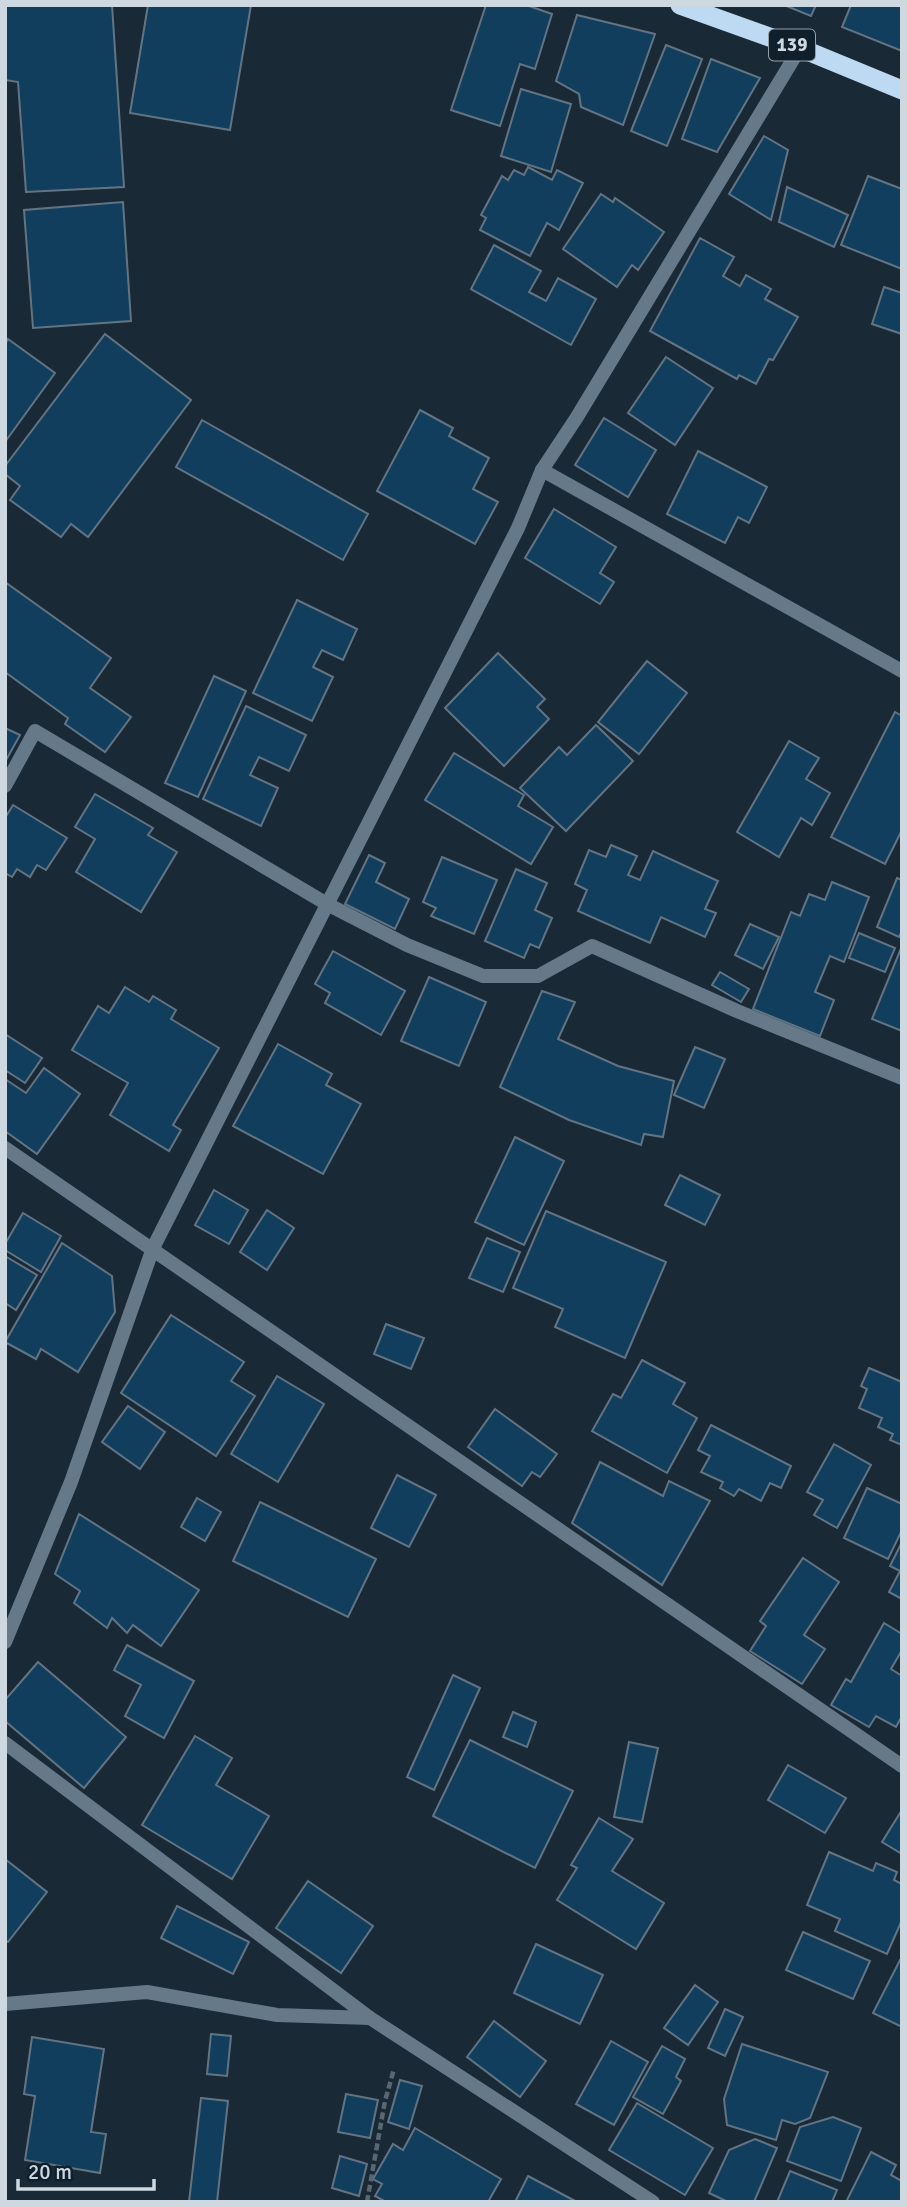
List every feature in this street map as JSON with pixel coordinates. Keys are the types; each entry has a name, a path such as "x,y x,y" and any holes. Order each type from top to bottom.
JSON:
{"highway":[{"name":"139","path":"680,5 800,48 902,90"}],"street":[{"path":"5,1642 71,1482 153,1248 518,527 542,470 592,394 800,48"},
{"path":"542,470 902,671"},
{"path":"5,786 35,731 327,904 407,945 484,976 538,976 592,946 737,1012 902,1078"},
{"path":"5,1148 902,1766"},
{"path":"5,1743 370,2018 653,2202"},
{"path":"5,2004 147,1992 277,2015 370,2018"}],"path":[{"path":"367,2202 385,2101 402,2038"}],"building":[{"path":"5,5 112,5 124,187 26,192 18,82 5,80"},
{"path":"148,5 251,5 230,130 130,113"},
{"path":"486,5 526,5 552,14 535,69 520,64 500,126 451,110"},
{"path":"784,5 816,5 811,16"},
{"path":"851,5 902,5 902,51 842,27"},
{"path":"577,15 655,34 623,125 581,107 579,94 556,81"},
{"path":"666,45 702,59 667,146 631,131"},
{"path":"711,59 760,78 717,152 682,139"},
{"path":"521,89 571,104 551,172 501,156"},
{"path":"764,136 788,150 771,220 729,194"},
{"path":"528,167 552,180 557,170 583,183 559,230 547,223 530,256 480,230 486,218 481,215 502,176 508,180 514,170 524,175"},
{"path":"868,176 902,189 902,269 841,245"},
{"path":"787,187 848,215 834,247 779,222"},
{"path":"601,194 613,202 615,198 664,232 638,270 632,265 617,287 563,249"},
{"path":"123,202 131,321 33,328 24,210"},
{"path":"700,238 734,257 723,276 740,286 746,275 771,289 765,299 798,317 773,360 769,359 756,384 739,375 737,379 650,331"},
{"path":"494,245 541,271 529,292 546,301 558,278 596,299 571,345 471,289"},
{"path":"884,287 902,293 902,334 872,324"},
{"path":"105,334 191,400 88,537 71,524 61,537 10,500 20,486 5,474 5,466"},
{"path":"8,339 55,373 5,442 5,344"},
{"path":"666,357 713,388 675,445 628,413"},
{"path":"420,410 453,428 449,436 489,458 473,489 498,502 475,544 377,491"},
{"path":"604,418 656,450 628,497 575,465"},
{"path":"202,420 368,514 343,560 176,467"},
{"path":"698,451 767,487 749,523 738,517 725,543 667,514"},
{"path":"554,509 616,547 600,573 614,582 600,604 525,558"},
{"path":"5,582 111,658 90,688 131,717 105,752 65,724 68,718 5,672"},
{"path":"297,600 357,629 343,660 322,650 313,667 333,677 312,721 253,693"},
{"path":"498,653 545,699 537,707 549,719 504,766 445,708"},
{"path":"647,661 687,693 639,754 598,722"},
{"path":"214,676 246,691 198,797 165,783"},
{"path":"246,706 306,735 289,771 259,757 250,775 278,788 261,826 203,799"},
{"path":"895,712 902,716 902,830 885,864 831,837"},
{"path":"596,725 633,761 566,831 520,788 559,747 567,755"},
{"path":"5,728 20,735 5,762"},
{"path":"789,741 819,758 806,779 830,793 812,825 801,818 779,857 737,832"},
{"path":"454,753 524,795 518,806 553,827 531,864 425,800"},
{"path":"95,794 153,828 148,835 177,852 141,912 76,872 95,839 75,827"},
{"path":"13,805 67,838 46,870 37,865 30,877 17,869 12,877 5,873 5,818"},
{"path":"611,845 637,856 628,875 640,880 653,851 718,881 705,909 716,913 705,937 661,917 650,943 578,911 587,890 575,884 589,850 606,857"},
{"path":"369,855 385,863 376,882 409,899 395,929 345,904"},
{"path":"442,857 497,880 474,934 431,916 436,908 423,902"},
{"path":"516,869 547,883 535,910 552,918 539,948 530,944 524,958 485,941"},
{"path":"897,878 902,880 902,931 899,937 877,927"},
{"path":"832,882 869,897 844,962 830,956 815,992 834,1000 820,1036 753,1009 791,912 800,916 809,894 825,900"},
{"path":"750,924 779,937 763,969 735,955"},
{"path":"859,933 895,948 885,972 849,958"},
{"path":"902,946 902,1031 872,1019"},
{"path":"333,951 405,991 381,1035 325,1003 330,993 315,984"},
{"path":"720,972 749,989 741,1002 712,985"},
{"path":"429,977 486,1002 459,1066 401,1041"},
{"path":"125,987 149,1002 153,996 176,1010 171,1019 219,1048 173,1125 181,1130 169,1151 110,1115 128,1083 72,1050 98,1006 109,1013"},
{"path":"542,991 575,1002 558,1039 618,1066 674,1081 663,1137 644,1134 641,1145 569,1120 500,1087"},
{"path":"5,1034 42,1058 25,1083 5,1070"},
{"path":"278,1044 332,1074 326,1085 361,1104 323,1174 233,1126"},
{"path":"695,1047 725,1059 704,1108 674,1095"},
{"path":"44,1068 80,1094 37,1154 5,1131 5,1079 26,1093"},
{"path":"515,1137 564,1161 524,1245 475,1222"},
{"path":"680,1175 720,1195 705,1225 665,1205"},
{"path":"214,1190 248,1210 229,1244 195,1225"},
{"path":"267,1210 294,1228 267,1270 240,1252"},
{"path":"546,1211 666,1262 625,1358 555,1327 563,1309 513,1288"},
{"path":"23,1213 61,1236 41,1272 5,1250 5,1244"},
{"path":"487,1238 520,1252 503,1292 469,1278"},
{"path":"62,1243 112,1276 115,1312 78,1372 41,1349 36,1359 5,1342"},
{"path":"5,1256 37,1275 16,1310 5,1303"},
{"path":"171,1315 244,1362 231,1381 255,1396 216,1456 121,1393"},
{"path":"386,1324 424,1338 411,1369 374,1354"},
{"path":"642,1360 685,1383 673,1404 697,1418 667,1473 592,1431 613,1394 621,1398"},
{"path":"869,1368 902,1382 902,1445 890,1440 893,1434 878,1427 882,1418 859,1408 867,1389 861,1386"},
{"path":"277,1376 324,1404 278,1482 231,1454"},
{"path":"128,1406 165,1432 140,1469 102,1442"},
{"path":"495,1409 557,1454 540,1477 532,1472 522,1486 468,1447"},
{"path":"711,1425 791,1466 781,1488 770,1483 761,1501 739,1489 734,1496 720,1488 723,1482 701,1472 710,1456 698,1450"},
{"path":"834,1444 871,1465 837,1528 814,1515 823,1500 807,1492"},
{"path":"600,1462 663,1496 669,1481 710,1501 662,1585 572,1523"},
{"path":"397,1475 436,1495 409,1547 371,1528"},
{"path":"867,1488 902,1504 902,1530 888,1559 844,1538"},
{"path":"197,1498 221,1512 205,1541 181,1527"},
{"path":"260,1502 376,1559 348,1617 233,1561"},
{"path":"79,1514 199,1590 161,1646 133,1625 127,1633 112,1618 107,1628 74,1603 80,1591 55,1574"},
{"path":"902,1542 902,1599 889,1592 900,1571 890,1566"},
{"path":"803,1558 839,1582 804,1635 825,1649 802,1684 750,1651 766,1626 760,1621"},
{"path":"884,1623 902,1634 902,1650 891,1669 902,1676 902,1716 896,1727 876,1716 869,1727 831,1705 846,1679 851,1682"},
{"path":"127,1645 194,1681 164,1738 125,1716 141,1685 114,1670"},
{"path":"38,1662 126,1737 84,1788 5,1721 5,1700"},
{"path":"453,1675 480,1688 434,1790 407,1777"},
{"path":"513,1712 536,1722 527,1747 503,1737"},
{"path":"195,1736 232,1758 216,1785 269,1816 232,1879 142,1825"},
{"path":"470,1740 573,1791 535,1868 433,1816"},
{"path":"629,1742 658,1748 642,1822 614,1817"},
{"path":"788,1765 846,1798 825,1833 768,1800"},
{"path":"900,1813 902,1814 902,1854 882,1842"},
{"path":"599,1818 633,1839 612,1871 664,1903 636,1949 557,1900 577,1868 571,1865"},
{"path":"829,1852 873,1871 876,1863 897,1872 894,1880 902,1884 902,1920 887,1954 835,1931 840,1919 807,1905"},
{"path":"5,1859 47,1892 8,1942 5,1940"},
{"path":"308,1881 373,1926 341,1973 276,1928"},
{"path":"177,1906 249,1942 233,1974 161,1938"},
{"path":"803,1932 870,1961 853,1999 786,1970"},
{"path":"536,1944 603,1975 580,2024 514,1993"},
{"path":"900,1960 902,1961 902,2027 873,2013"},
{"path":"695,1985 718,2002 688,2045 664,2028"},
{"path":"725,2009 743,2017 725,2056 708,2048"},
{"path":"494,2021 546,2061 520,2097 467,2057"},
{"path":"211,2034 231,2036 227,2076 207,2074"},
{"path":"32,2037 104,2049 91,2132 106,2134 100,2173 25,2160 35,2096 24,2094"},
{"path":"611,2041 648,2062 614,2125 576,2104"},
{"path":"742,2044 828,2072 810,2118 795,2124 782,2120 776,2140 727,2125 724,2099"},
{"path":"662,2046 685,2059 676,2077 681,2081 663,2114 633,2097"},
{"path":"400,2080 422,2086 409,2129 388,2122"},
{"path":"346,2094 378,2100 370,2138 338,2132"},
{"path":"201,2098 228,2101 217,2202 189,2202"},
{"path":"637,2103 713,2148 685,2195 609,2150"},
{"path":"833,2117 861,2128 841,2181 787,2161 800,2127"},
{"path":"415,2128 501,2179 488,2202 386,2202 375,2196 382,2184 373,2179 393,2144 403,2150"},
{"path":"755,2139 777,2148 754,2202 728,2202 709,2193 729,2150"},
{"path":"871,2152 896,2165 891,2175 902,2181 902,2202 846,2202"},
{"path":"340,2156 367,2164 359,2196 332,2188"},
{"path":"790,2171 837,2190 832,2202 777,2202"},
{"path":"528,2176 577,2202 515,2202"}]}
